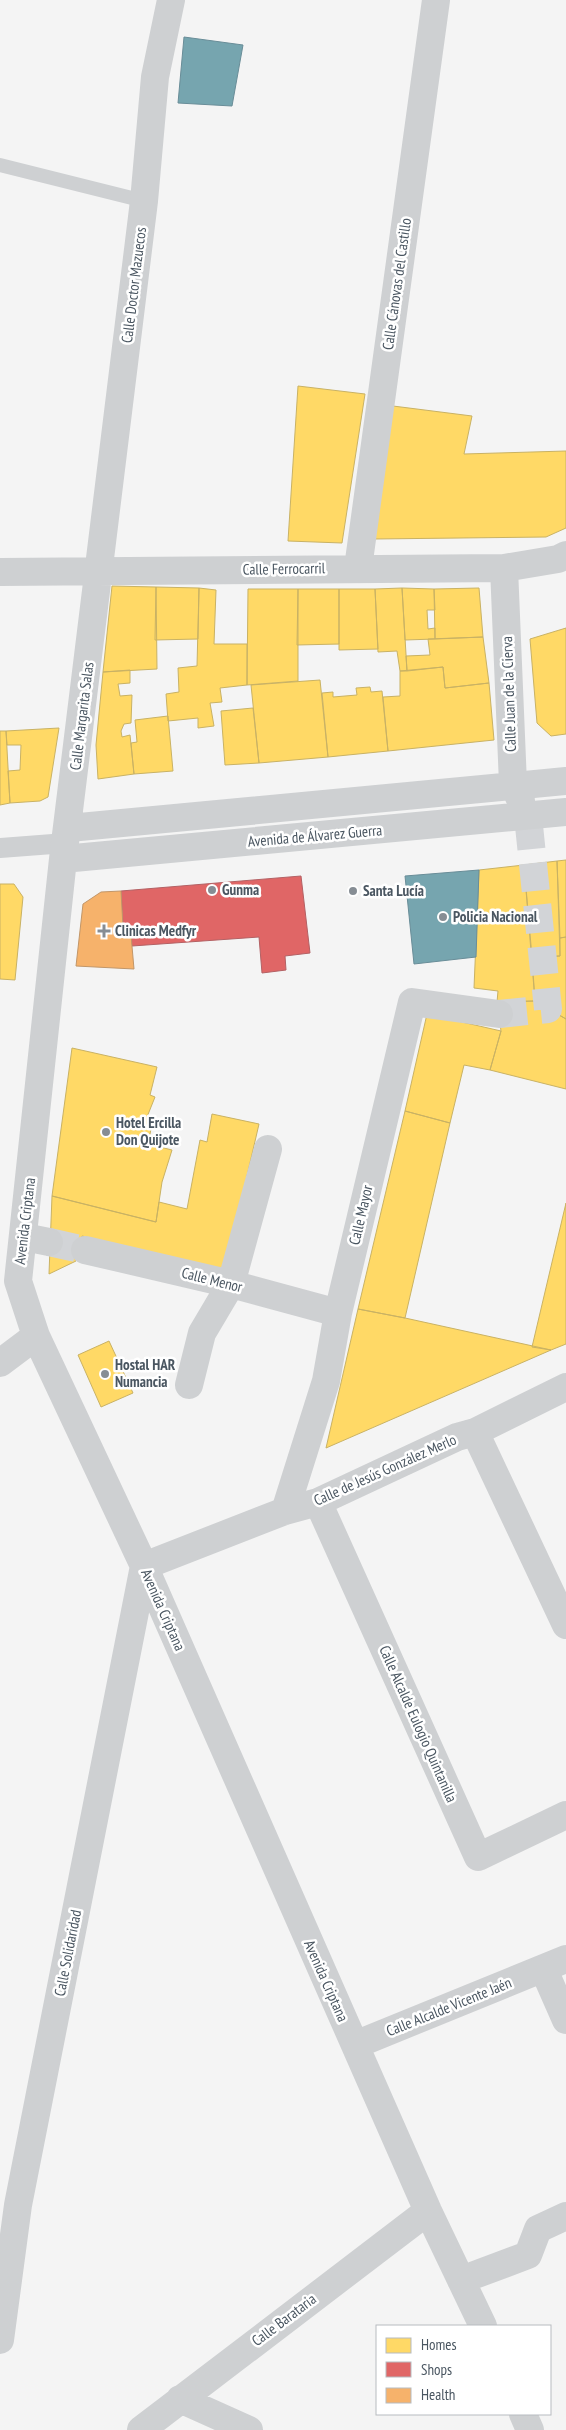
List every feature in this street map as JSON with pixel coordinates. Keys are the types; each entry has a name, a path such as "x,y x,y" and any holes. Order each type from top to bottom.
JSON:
{"street":[{"name":"Calle Doctor Mazuecos","path":"98,572 144,201 155,77 171,0"},
{"name":"Calle Cánovas del Castillo","path":"358,568 436,0"},
{"name":"Calle Ferrocarril","path":"0,572 504,568 558,559 566,555"},
{"name":"Calle Juan de la Cierva","path":"504,568 513,784 528,816"},
{"name":"Calle Margarita Salas","path":"66,843 98,572"},
{"name":"Avenida de Álvarez Guerra","path":"66,843 513,784 566,780"},
{"name":"Avenida de Álvarez Guerra","path":"66,843 528,816 566,812"},
{"path":"0,848 66,843"},
{"name":"Avenida Criptana","path":"66,843 37,1240 9,1283 36,1336 144,1566 428,2211 483,2325"},
{"name":"Calle Mayor","path":"285,1511 326,1381 338,1313 412,1002 498,1014"},
{"path":"189,1385 202,1333 231,1284 268,1149"},
{"name":"Calle Menor","path":"86,1250 231,1284 338,1313"},
{"path":"0,1363 36,1336"},
{"name":"Calle de Jesús González Merlo","path":"144,1566 285,1511 318,1502 457,1437 475,1432 566,1387"},
{"path":"475,1432 566,1625"},
{"name":"Calle Alcalde Eulogio Quintanilla","path":"318,1502 478,1857 566,1815"},
{"name":"Calle Solidaridad","path":"0,2340 9,2201 144,1566"},
{"name":"Calle Alcalde Vicente Jaén","path":"355,2045 555,1964 566,2020"},
{"name":"Calle Barataria","path":"141,2430 428,2211"},
{"path":"461,2280 528,2255 538,2229 566,2216"},
{"path":"180,2399 249,2430"},
{"path":"523,2415 530,2430"}],"lane":[{"path":"0,165 144,201"}],"building: Homes":[{"path":"298,386 365,394 342,543 288,541"},
{"path":"393,406 472,416 464,454 566,451 566,528 546,537 374,539"},
{"path":"112,586 156,587 157,669 103,672"},
{"path":"156,587 199,588 198,639 155,640"},
{"path":"199,588 216,590 214,644 247,644 247,685 220,688 222,702 210,703 214,726 198,728 198,718 168,721 166,694 179,692 178,668 197,666"},
{"path":"402,588 407,671 400,671 397,651 378,652 375,589"},
{"path":"402,588 434,589 435,610 427,610 428,629 435,628 435,639 405,640"},
{"path":"479,588 483,637 435,639 434,589"},
{"path":"248,589 298,589 298,681 247,685"},
{"path":"298,589 339,589 339,644 297,645"},
{"path":"339,589 375,589 378,649 339,650"},
{"path":"566,628 566,734 551,736 537,723 530,639"},
{"path":"483,637 489,683 445,688 443,667 407,671 406,656 430,655 428,639"},
{"path":"443,667 445,688 489,683 494,740 388,751 383,697 400,696 400,671"},
{"path":"130,670 130,683 118,684 120,696 132,695 131,723 124,724 121,731 122,737 130,735 134,774 98,779 96,745 103,672"},
{"path":"320,680 328,757 259,763 251,685"},
{"path":"370,687 371,692 382,691 388,751 328,757 322,693 333,692 333,697 357,695 356,688"},
{"path":"253,708 259,763 225,765 221,711"},
{"path":"168,716 173,771 134,774 131,743 137,742 135,720"},
{"path":"59,728 48,797 40,801 10,803 8,771 20,770 21,745 7,745 6,731"},
{"path":"0,731 6,731 10,803 0,805"},
{"path":"566,860 566,937 560,938 557,861"},
{"path":"557,861 560,956 532,957 524,865"},
{"path":"524,865 535,1001 497,1002 498,991 474,988 479,870"},
{"path":"0,884 14,884 23,897 15,980 0,979"},
{"path":"566,937 566,1019 535,1001 532,957 560,956 560,938"},
{"path":"535,1001 566,1019 566,1089 490,1070 501,1031 497,1002"},
{"path":"427,1014 501,1031 490,1070 464,1065 450,1123 405,1111"},
{"name":"Hotel Ercilla Don Quijote","path":"72,1048 157,1067 150,1095 155,1097 147,1117 153,1119 148,1144 172,1150 162,1182 156,1222 52,1196"},
{"path":"405,1111 450,1123 405,1318 358,1309"},
{"path":"212,1114 259,1124 225,1271 82,1236 76,1261 49,1274 52,1196 156,1222 159,1202 187,1209 200,1140 207,1142"},
{"path":"566,1203 566,1344 551,1350 532,1347"},
{"path":"358,1309 405,1318 551,1350 326,1448"},
{"name":"Hostal HAR Numancia","path":"109,1341 133,1393 101,1407 78,1355"}],"building: Shops":[{"path":"301,876 310,953 285,956 286,970 262,973 259,937 132,946 128,927 123,927 121,891"}],"building: Health":[{"name":"Clinicas Medfyr","path":"121,891 123,927 128,927 129,935 131,935 134,969 76,966 83,904 101,892"}],"building: Public":[{"path":"184,37 243,45 232,106 178,103"},
{"name":"Policia Nacional","path":"479,870 476,957 414,964 405,876"}],"tunnel":[{"path":"499,1014 548,1009 528,816"},
{"path":"49,1242 85,1250"}],"place":[{"name":"Gunma","path":"212,890"},
{"name":"Santa Lucía","path":"353,891"},
{"name":"Policia Nacional","path":"443,917"},
{"name":"Clinicas Medfyr","path":"104,931"},
{"name":"Hotel Ercilla Don Quijote","path":"106,1132"},
{"name":"Hostal HAR Numancia","path":"105,1374"}]}
